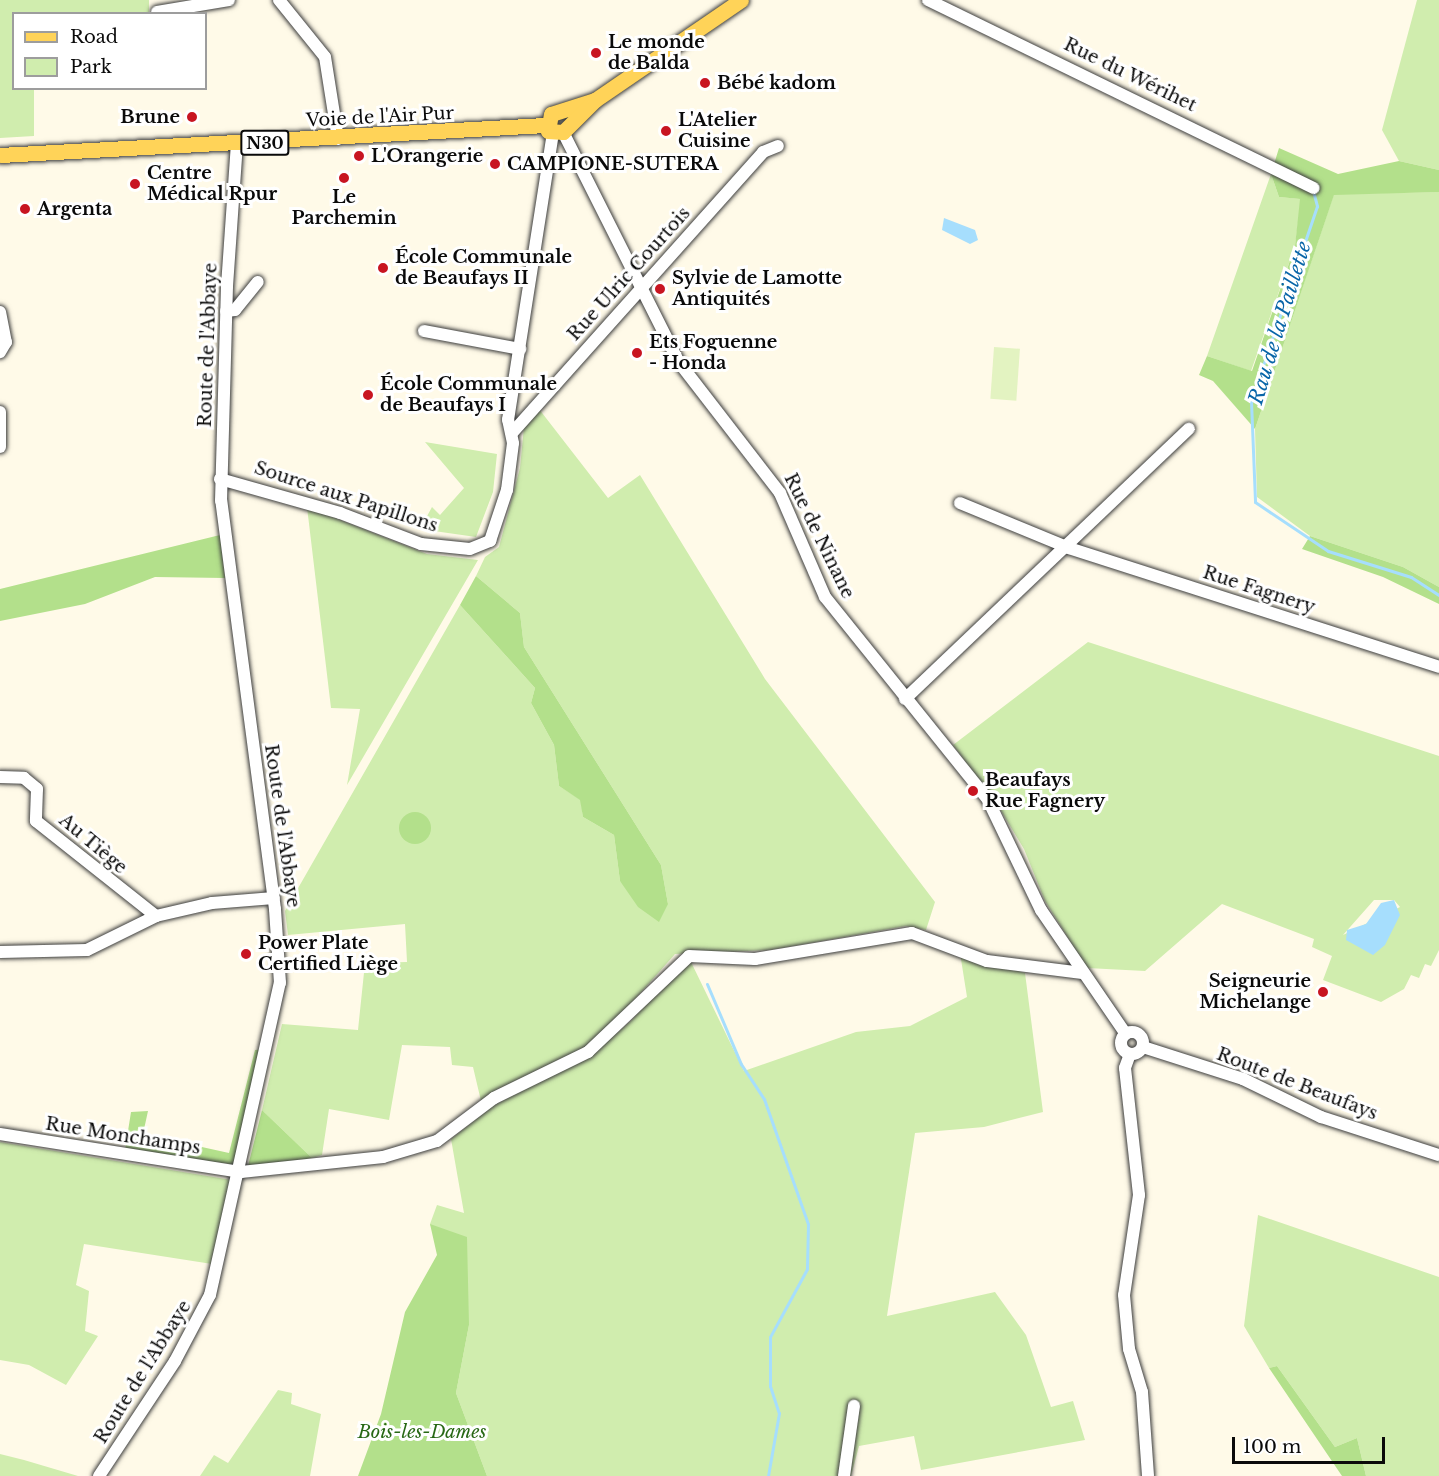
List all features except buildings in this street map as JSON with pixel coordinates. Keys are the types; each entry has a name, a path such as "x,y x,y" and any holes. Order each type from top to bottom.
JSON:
{"main road":[{"path":"558,126 741,0"},
{"name":"Voie de l'Air Pur","path":"0,155 558,126"}],"street":[{"path":"157,12 229,0"},
{"path":"279,0 325,57 338,139"},
{"name":"Rue du Wérihet","path":"928,0 1314,188"},
{"name":"Rue de Ninane","path":"558,126 639,286 685,370 780,493 825,597 988,800 1041,910 1082,973 1126,1034"},
{"name":"Source aux Papillons","path":"220,479 319,506 421,544 477,548 490,541 507,490 512,433 508,420 558,126"},
{"name":"Route de l'Abbaye","path":"99,1476 202,1316 217,1275 280,983 274,898 220,479 226,311 237,144"},
{"name":"Rue Ulric Courtois","path":"512,433 639,286 763,152 778,146"},
{"path":"226,311 235,310 258,282"},
{"path":"0,312 1,327 6,342 0,352"},
{"path":"424,331 520,349"},
{"path":"0,411 0,447"},
{"path":"905,699 1069,548 1189,429"},
{"name":"Rue Fagnery","path":"960,503 1069,548 1439,667"},
{"name":"Au Tiège","path":"0,777 24,778 37,789 36,821 156,916"},
{"path":"0,952 87,950 156,916 212,903 274,898"},
{"name":"Rue Monchamps","path":"0,1134 241,1172 383,1157 437,1141 481,1106 604,1040 689,956 755,959 912,933 987,961 1082,973"},
{"path":"1126,1034 1121,1044 1130,1054"},
{"name":"Route de Beaufays","path":"1126,1034 1139,1034 1143,1047 1243,1079 1321,1117 1439,1155"},
{"path":"1143,1047 1130,1054 1125,1068 1139,1195 1124,1295 1129,1349 1142,1392 1148,1476"},
{"path":"844,1476 854,1406"}],"green space":[{"path":"0,0 149,0 149,12 12,12 12,90 34,90 34,136 0,138"},
{"path":"1417,0 1439,0 1439,170 1399,161 1382,130"},
{"path":"1279,148 1338,174 1399,161 1439,170 1439,192 1334,195 1255,429 1213,381 1199,375 1207,356 1252,371 1295,246 1300,199 1279,197 1271,174"},
{"path":"1271,174 1279,197 1301,199 1295,246 1251,371 1207,356"},
{"path":"1439,192 1439,587 1403,567 1310,536 1257,497 1255,429 1334,194"},
{"path":"994,347 1020,349 1016,401 990,399"},
{"path":"539,409 608,498 640,475 765,679 935,902 926,930 906,926 771,950 675,954 598,1041 481,1101 473,1067 452,1065 450,1047 402,1045 389,1120 329,1109 322,1155 312,1158 262,1110 282,1024 358,1030 365,963 407,962 405,924 288,935 285,911 460,605 535,688 531,703 554,745 559,786 581,800 583,817 614,835 620,881 668,904 661,865 524,647 520,613 476,576 485,557 499,547 520,468 524,427"},
{"path":"425,442 497,454 493,492 476,537 420,529 432,507 440,515 464,488"},
{"path":"307,507 427,554 478,560 347,785 360,709 331,708"},
{"path":"220,535 225,578 155,577 85,604 0,621 0,589"},
{"path":"1310,536 1403,567 1439,587 1439,604 1383,577 1302,549"},
{"path":"476,576 520,613 524,647 661,865 668,904 659,922 638,907 620,881 614,835 583,817 580,800 559,786 554,745 531,703 535,688 460,605"},
{"path":"1088,642 1439,756 1439,950 1431,966 1425,964 1419,978 1411,975 1404,989 1381,1002 1323,980 1332,956 1312,947 1314,939 1222,904 1145,971 1087,968 1045,901 1024,849 995,801 953,745","holes":["1374,900 1394,900 1400,907 1343,935"]},
{"path":"415,812 426,817 431,828 426,839 415,844 404,839 399,828 404,817"},
{"path":"960,953 1025,973 1043,1112 984,1127 915,1133 887,1316 995,1292 1026,1335 1051,1407 1073,1401 1085,1440 921,1470 914,1436 859,1446 851,1476 487,1476 456,1393 469,1325 430,1224 437,1205 464,1213 451,1139 493,1106 596,1051 632,1020 677,967 691,962 744,1071 856,1032 910,1026 967,997"},
{"path":"264,1049 237,1165 125,1150 131,1112 148,1111 143,1134 229,1153 255,1050"},
{"path":"262,1110 312,1158 247,1170"},
{"path":"0,1142 232,1180 212,1264 84,1244 76,1285 89,1291 85,1331 98,1336 66,1385 29,1365 0,1360"},
{"path":"1258,1215 1439,1277 1439,1476 1366,1476 1357,1438 1335,1447 1277,1366 1269,1368 1244,1326"},
{"name":"Bois-les-Dames","path":"430,1224 467,1237 469,1325 456,1393 487,1476 358,1476 381,1414 405,1312 437,1255"},
{"path":"1277,1366 1335,1447 1357,1438 1366,1476 1342,1476 1269,1368"},
{"path":"278,1390 292,1393 291,1404 321,1414 310,1476 200,1476 214,1455 228,1463"},
{"path":"0,1454 24,1460 78,1476 0,1476"}],"water":[{"path":"944,218 975,230 978,240 970,244 942,230"},
{"path":"1394,900 1400,915 1385,945 1373,955 1346,940 1347,930 1366,924 1381,903"}],"waterway":[{"name":"Rau de la Paillette","path":"1313,191 1317,206 1251,401 1255,502 1328,551 1411,577 1439,595"},
{"path":"707,984 741,1064 764,1099 808,1224 807,1269 770,1337 770,1386 779,1413 768,1476"}],"place":[{"name":"Le monde de Balda","path":"596,53"},
{"name":"Bébé kadom","path":"705,83"},
{"name":"Brune","path":"192,117"},
{"name":"L'Atelier Cuisine","path":"666,131"},
{"name":"L'Orangerie","path":"359,156"},
{"name":"CAMPIONE-SUTERA","path":"495,164"},
{"name":"Le Parchemin","path":"344,178"},
{"name":"Centre Médical Rpur","path":"135,184"},
{"name":"Argenta","path":"25,209"},
{"name":"École Communale de Beaufays II","path":"383,268"},
{"name":"Sylvie de Lamotte Antiquités","path":"660,289"},
{"name":"Ets Foguenne - Honda","path":"637,353"},
{"name":"École Communale de Beaufays I","path":"368,395"},
{"name":"Beaufays Rue Fagnery","path":"973,791"},
{"name":"Power Plate Certified Liège","path":"246,954"},
{"name":"Seigneurie Michelange","path":"1323,992"}]}
